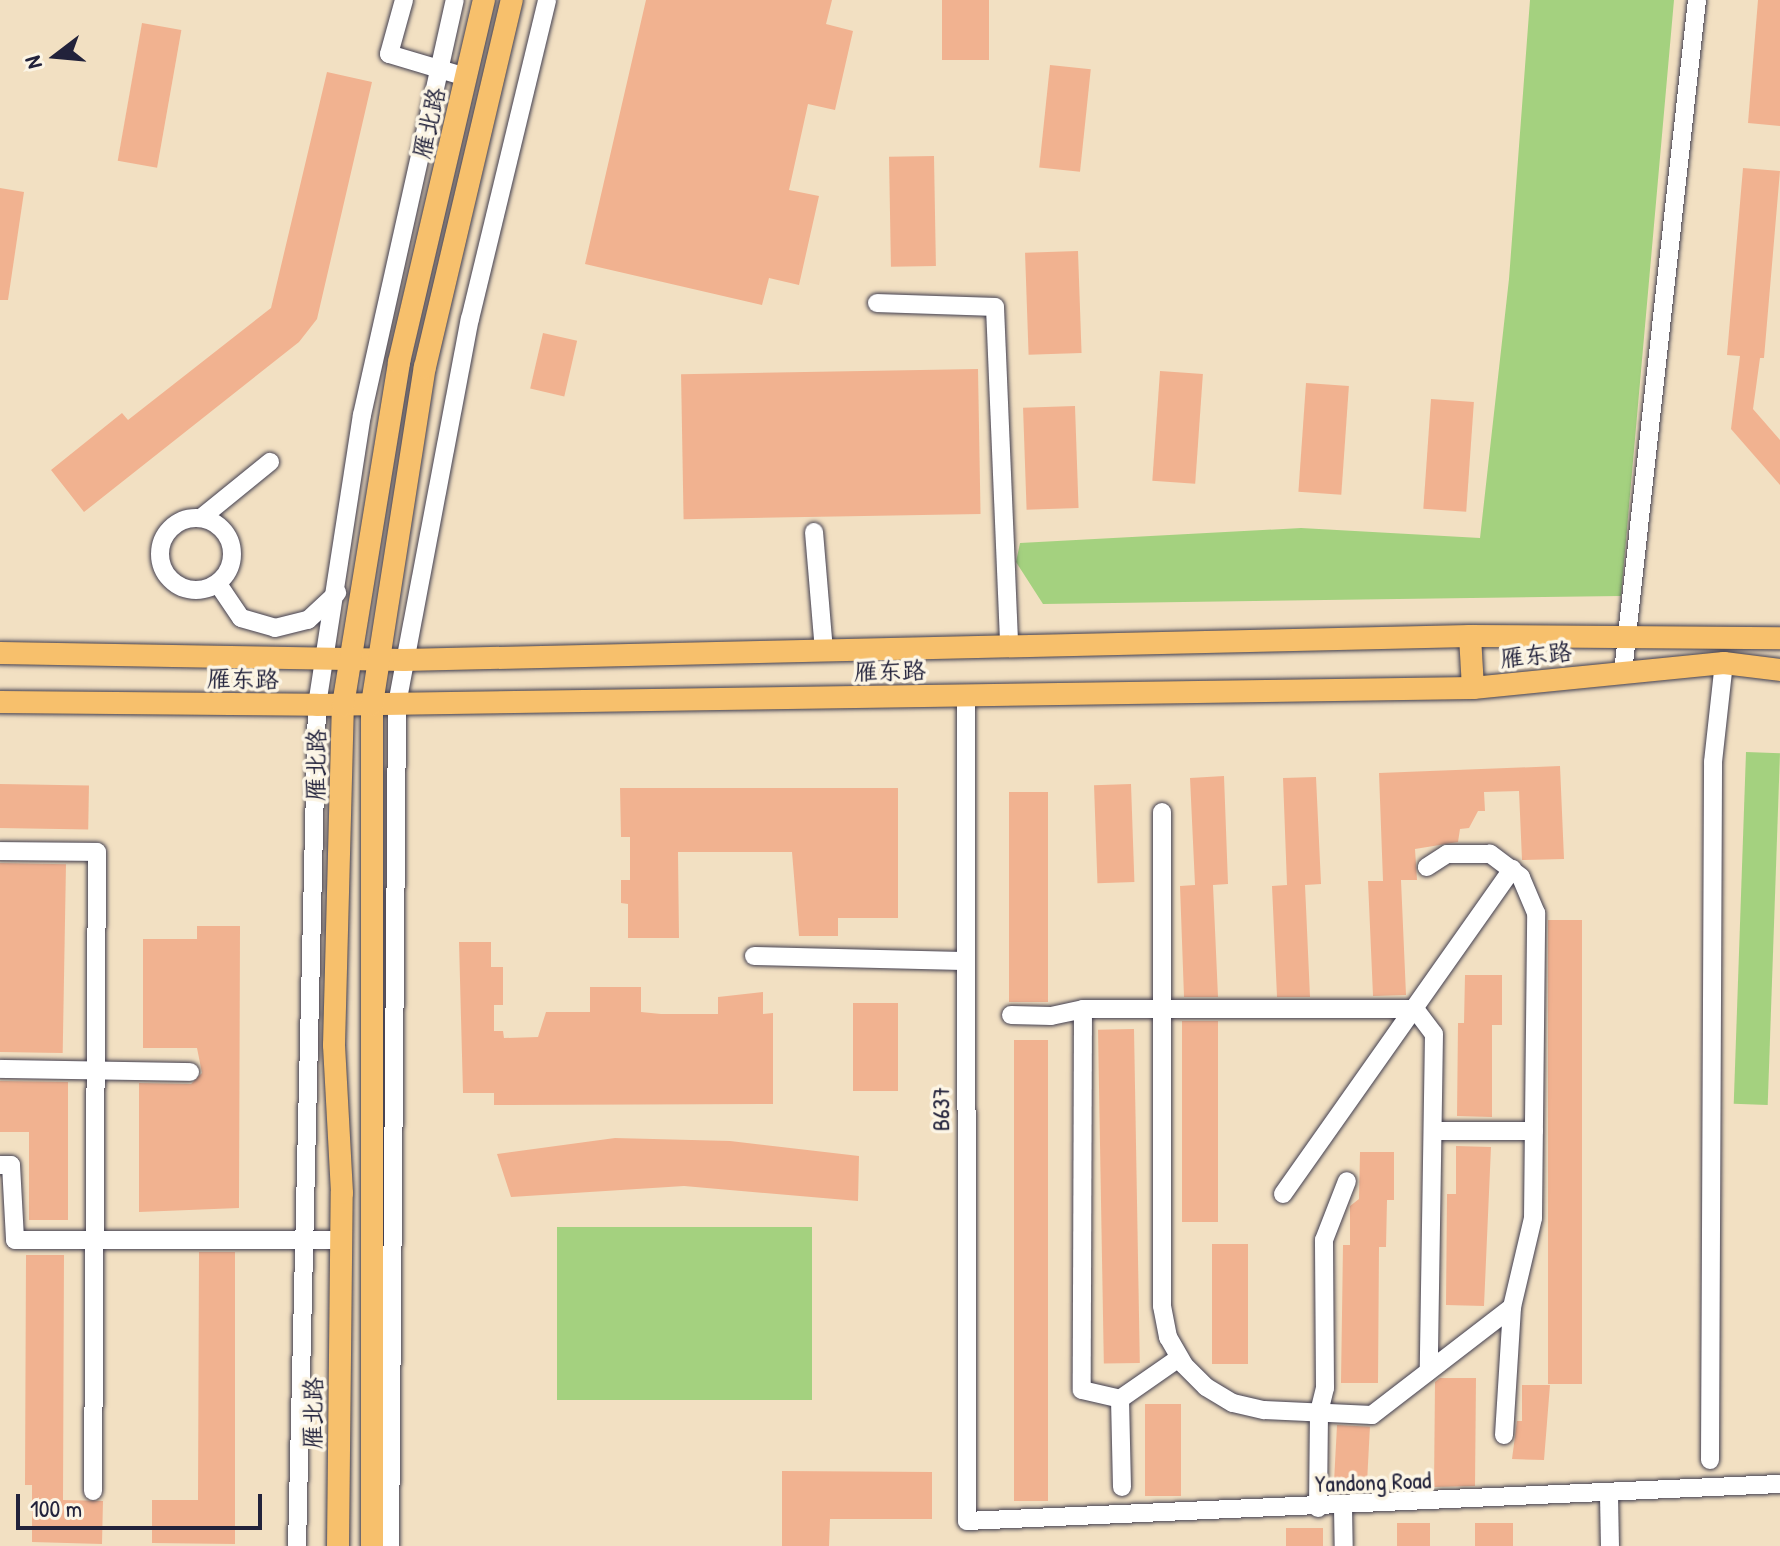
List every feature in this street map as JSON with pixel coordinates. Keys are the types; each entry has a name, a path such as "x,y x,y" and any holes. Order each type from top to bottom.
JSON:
{"main road":[{"name":"雁北路","path":"338,1546 341,1240 334,1045 343,705 363,598 399,362 484,0"},
{"path":"372,1546 372,704 376,658 425,367 512,0"},
{"path":"1470,636 1473,688"},
{"name":"雁东路","path":"0,653 323,656 404,660 1470,636 1624,640 1780,638"},
{"name":"雁东路","path":"0,702 343,705 1473,688 1724,663 1780,670"}],"street":[{"path":"404,0 389,54 466,77"},
{"path":"297,1546 317,705 362,415 454,0"},
{"path":"390,1546 397,704 470,319 547,0"},
{"path":"1623,672 1624,640 1697,0"},
{"path":"877,303 995,307 1009,647"},
{"path":"201,518 270,462"},
{"path":"189,518 201,518 223,529 230,539 232,564 218,584 184,589 160,563 159,551 169,529 189,518"},
{"path":"814,532 824,650"},
{"path":"218,584 241,618 275,628 308,620 335,592"},
{"path":"335,592 363,598"},
{"path":"1710,1460 1713,762 1724,663"},
{"name":"B637","path":"966,696 967,1521"},
{"path":"1162,812 1162,1306 1179,1358 1206,1387 1233,1403 1264,1410 1372,1415 1512,1307"},
{"path":"0,851 97,852 93,1491"},
{"path":"1427,867 1447,854 1490,854 1512,869 1531,894 1536,913 1533,1218 1512,1307 1504,1435"},
{"path":"1283,1194 1512,869"},
{"path":"754,956 964,961"},
{"path":"1083,1009 1082,1390 1120,1399 1179,1358"},
{"path":"1011,1015 1051,1016 1083,1009 1415,1009"},
{"path":"1415,1009 1434,1034 1429,1371"},
{"path":"0,1069 190,1072"},
{"path":"1433,1131 1534,1131"},
{"path":"0,1165 11,1165 15,1240 341,1240"},
{"path":"1318,1508 1319,1412 1325,1388 1324,1240 1347,1181"},
{"path":"1120,1399 1122,1487"},
{"name":"Yandong Road","path":"967,1521 1609,1495 1780,1484"},
{"path":"1609,1495 1610,1546"},
{"path":"1343,1507 1344,1546"}],"green space":[{"path":"1530,0 1674,0 1621,596 1043,604 1016,562 1020,543 1301,528 1480,538 1509,279"},
{"path":"1746,752 1780,753 1768,1105 1734,1104"},
{"path":"557,1227 812,1227 812,1400 557,1400"}],"building":[{"path":"646,0 832,0 826,24 853,31 835,110 808,104 789,190 819,196 799,285 769,278 762,305 585,264"},
{"path":"942,0 989,0 989,60 942,60"},
{"path":"1758,0 1780,0 1780,126 1748,123"},
{"path":"142,23 181,30 157,168 118,161"},
{"path":"1050,65 1091,69 1080,172 1039,167"},
{"path":"327,72 372,82 317,319 299,342 84,512 51,470 122,413 128,420 271,308"},
{"path":"934,156 936,266 891,267 889,157"},
{"path":"1743,168 1780,171 1764,358 1760,358 1753,409 1780,440 1780,485 1731,429 1740,356 1727,355"},
{"path":"0,188 24,192 8,300 0,300"},
{"path":"1078,251 1082,353 1029,355 1025,253"},
{"path":"543,333 577,341 564,396 530,389"},
{"path":"978,369 981,514 684,519 681,374"},
{"path":"1160,371 1203,374 1195,484 1152,481"},
{"path":"1306,383 1349,386 1341,495 1298,492"},
{"path":"1431,399 1474,402 1466,512 1423,509"},
{"path":"1075,406 1079,508 1027,510 1023,408"},
{"path":"1560,766 1564,859 1522,860 1519,791 1484,792 1485,811 1478,811 1469,828 1460,829 1458,842 1415,849 1417,880 1401,880 1406,995 1373,996 1368,881 1383,881 1379,773"},
{"path":"1224,776 1228,884 1213,885 1218,997 1184,997 1180,886 1195,885 1190,778"},
{"path":"1316,777 1321,884 1305,885 1310,997 1277,997 1272,886 1287,885 1283,778"},
{"path":"0,784 89,786 88,830 0,828"},
{"path":"1131,784 1134,882 1097,883 1094,785"},
{"path":"620,788 898,788 898,918 838,918 838,936 799,936 792,852 678,852 679,938 628,938 628,904 621,903 621,880 630,880 630,837 621,837"},
{"path":"1009,792 1048,792 1048,1002 1009,1002"},
{"path":"0,863 66,864 63,1053 0,1052"},
{"path":"1548,920 1582,920 1582,1384 1548,1384"},
{"path":"197,926 240,926 239,1208 139,1212 139,1083 191,1084 202,1073 197,1048 143,1048 143,939 197,939"},
{"path":"459,942 491,942 491,967 503,967 503,1005 494,1005 494,1031 503,1031 504,1038 538,1037 546,1012 590,1012 590,987 641,987 641,1012 661,1014 718,1014 718,997 763,992 763,1014 773,1013 773,1104 494,1105 494,1093 463,1093"},
{"path":"1465,975 1502,975 1502,1025 1492,1025 1492,1117 1457,1116 1458,1023 1464,1023"},
{"path":"853,1003 898,1003 898,1091 853,1091"},
{"path":"1182,1021 1218,1021 1218,1222 1182,1222"},
{"path":"1134,1029 1140,1363 1104,1364 1098,1030"},
{"path":"1014,1040 1048,1040 1048,1501 1014,1501"},
{"path":"0,1081 68,1082 68,1220 29,1220 29,1132 0,1132"},
{"path":"615,1138 730,1141 859,1156 858,1201 684,1186 511,1197 497,1154"},
{"path":"1456,1146 1491,1147 1484,1306 1446,1305 1447,1194 1456,1194"},
{"path":"1360,1152 1394,1152 1394,1200 1387,1200 1386,1247 1379,1247 1378,1383 1341,1383 1343,1245 1350,1245 1350,1206 1359,1199"},
{"path":"1212,1244 1248,1244 1248,1364 1212,1364"},
{"path":"199,1252 235,1252 235,1544 152,1543 152,1500 198,1500"},
{"path":"26,1255 64,1255 63,1500 103,1501 102,1544 32,1542 32,1485 25,1485"},
{"path":"1440,1378 1476,1378 1475,1486 1434,1487 1435,1382"},
{"path":"1522,1385 1550,1385 1544,1460 1512,1459 1517,1421 1522,1421"},
{"path":"1145,1404 1181,1404 1181,1496 1145,1496"},
{"path":"1337,1425 1370,1427 1367,1488 1334,1486"},
{"path":"782,1471 932,1472 932,1519 830,1519 829,1546 782,1546"},
{"path":"1397,1523 1430,1523 1430,1546 1397,1546"},
{"path":"1475,1523 1513,1523 1513,1546 1475,1546"},
{"path":"1286,1528 1323,1528 1323,1546 1286,1546"}]}
